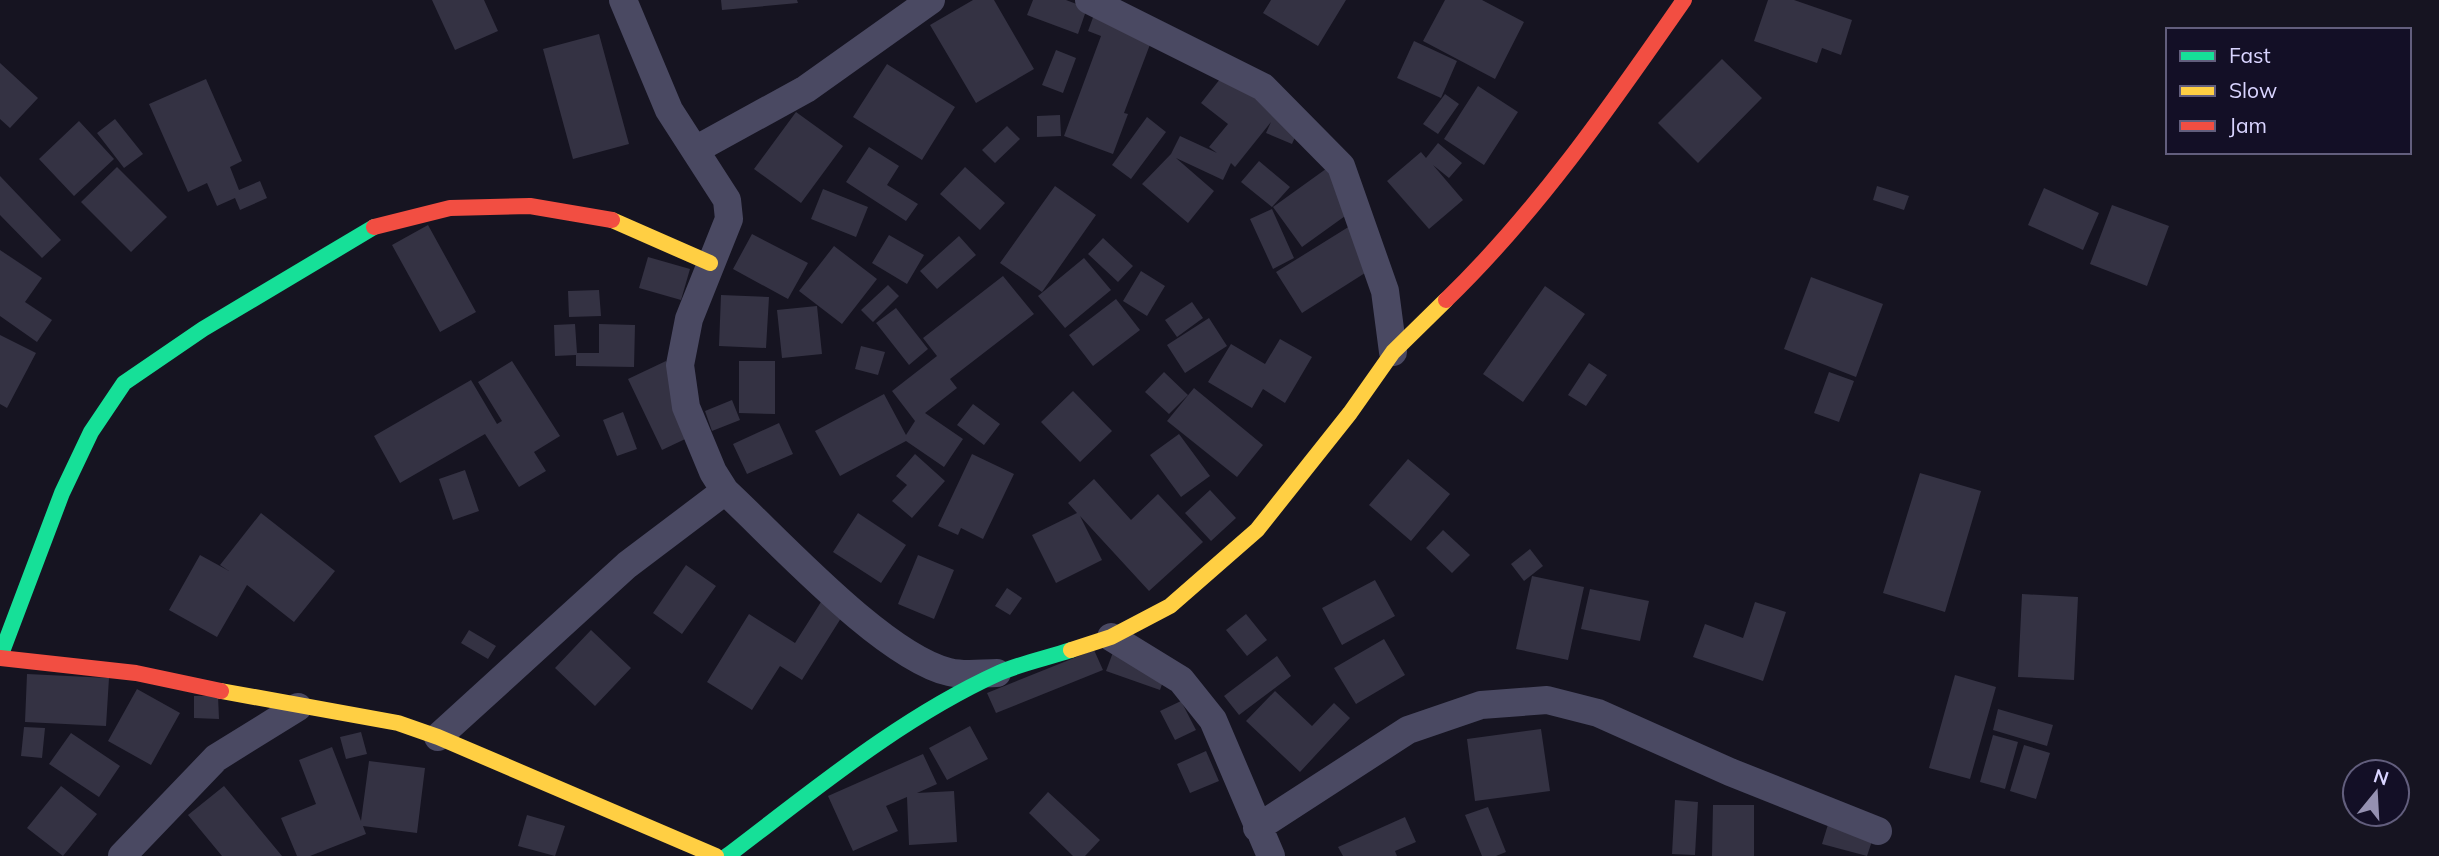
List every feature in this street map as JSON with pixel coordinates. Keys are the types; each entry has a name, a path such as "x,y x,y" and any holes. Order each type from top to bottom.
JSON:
{"street":[{"path":"623,0 669,110 727,200 729,219 689,319 680,365 686,407 713,472 725,491 852,612 922,662 951,673 1000,673"},
{"path":"695,150 806,89 931,0"},
{"path":"1089,0 1263,86 1341,166 1385,291 1393,352"},
{"path":"727,856 824,782 919,717 1000,673 1111,637 1170,606 1257,530 1350,412 1393,352 1473,275 1588,138 1684,0"},
{"path":"710,263 605,217 530,206 450,208 367,229 203,328 124,383 91,432 62,493 0,658 136,673 298,707 398,723 438,737 716,856"},
{"path":"438,737 627,565 725,491"},
{"path":"1111,637 1181,680 1213,720 1271,856"},
{"path":"1257,828 1408,730 1481,705 1547,700 1598,713 1730,772 1878,831"},
{"path":"122,856 216,758 298,707"}],"building":[{"path":"432,0 484,0 498,31 455,50"},
{"path":"721,0 797,0 798,3 722,10"},
{"path":"973,0 994,0 1034,69 976,103 930,25"},
{"path":"1033,0 1066,0 1087,8 1078,34 1027,15"},
{"path":"1271,0 1346,0 1318,46 1263,13"},
{"path":"1445,0 1482,0 1524,22 1495,79 1423,41"},
{"path":"1768,0 1794,0 1852,20 1841,55 1822,48 1817,63 1754,41"},
{"path":"1095,12 1154,34 1124,113 1128,114 1113,154 1064,136 1101,36 1088,31"},
{"path":"599,34 629,144 573,159 543,49"},
{"path":"1414,41 1457,61 1441,98 1397,78"},
{"path":"1056,50 1076,58 1063,93 1042,85"},
{"path":"1722,59 1762,98 1698,163 1658,123"},
{"path":"0,63 38,98 10,128 0,119"},
{"path":"887,64 955,107 922,160 853,117"},
{"path":"1224,74 1303,119 1292,144 1266,133 1271,122 1235,167 1231,163 1223,180 1176,158 1214,191 1188,223 1142,184 1171,154 1180,136 1217,153 1209,147 1228,124 1201,103"},
{"path":"206,79 242,161 230,167 239,190 260,181 267,198 240,210 235,198 217,206 207,183 188,192 149,104"},
{"path":"1478,86 1518,112 1484,165 1444,139"},
{"path":"1445,94 1459,104 1438,134 1423,124"},
{"path":"796,112 843,146 801,203 754,169"},
{"path":"1060,115 1061,136 1037,137 1037,116"},
{"path":"1147,117 1166,132 1131,179 1112,165"},
{"path":"115,119 143,154 124,168 97,133"},
{"path":"79,121 114,159 74,196 39,159"},
{"path":"1007,126 1020,139 995,163 982,150"},
{"path":"1438,143 1462,163 1449,178 1433,165 1463,200 1429,229 1387,181 1421,152 1426,158"},
{"path":"869,147 899,166 887,185 918,204 906,221 846,182"},
{"path":"1259,161 1290,187 1272,207 1241,182"},
{"path":"1330,166 1359,206 1302,247 1273,207"},
{"path":"117,167 167,217 131,252 81,202"},
{"path":"965,167 1005,203 980,230 940,194"},
{"path":"0,176 61,240 42,258 0,215"},
{"path":"1055,186 1096,215 1042,292 1000,263"},
{"path":"1877,186 1909,196 1904,210 1873,200"},
{"path":"2044,188 2099,213 2083,250 2028,225"},
{"path":"823,189 868,207 856,237 811,219"},
{"path":"2112,205 2169,226 2147,286 2090,264"},
{"path":"1272,209 1294,258 1273,269 1250,219"},
{"path":"428,225 476,312 440,332 392,245"},
{"path":"1350,226 1376,266 1302,313 1276,272"},
{"path":"752,234 808,263 788,299 733,269"},
{"path":"889,235 924,255 907,284 872,263"},
{"path":"959,236 976,255 937,289 920,271"},
{"path":"1103,238 1133,266 1118,282 1088,254"},
{"path":"834,246 877,279 842,324 799,291"},
{"path":"0,250 42,278 25,302 52,320 37,342 0,316"},
{"path":"648,257 690,269 681,300 639,288"},
{"path":"1084,258 1111,290 1065,328 1038,296"},
{"path":"1141,271 1165,286 1147,316 1123,301"},
{"path":"1003,276 1034,314 950,379 957,388 925,413 963,439 944,467 906,441 840,476 815,431 884,394 906,435 915,421 892,391 937,356 923,338"},
{"path":"1811,277 1883,304 1856,377 1784,349"},
{"path":"888,285 899,296 873,322 861,310"},
{"path":"1545,286 1585,314 1523,402 1483,374"},
{"path":"599,290 601,316 569,317 568,291"},
{"path":"721,295 769,297 766,348 719,346"},
{"path":"1116,299 1140,330 1093,366 1069,335"},
{"path":"1192,302 1203,318 1177,337 1165,320"},
{"path":"817,306 822,354 782,358 777,310"},
{"path":"896,308 928,349 909,365 876,323"},
{"path":"1209,318 1227,346 1185,373 1167,345"},
{"path":"575,324 577,353 599,353 599,324 635,325 634,367 576,366 576,355 555,356 554,325"},
{"path":"0,335 36,353 7,408 0,404"},
{"path":"1280,339 1312,357 1285,403 1263,389 1252,408 1208,382 1231,344 1265,364"},
{"path":"861,346 885,352 878,375 855,369"},
{"path":"512,361 560,436 534,452 546,471 519,487 485,434 400,483 374,436 471,380 497,424 502,421 478,382"},
{"path":"666,361 700,432 662,450 628,379"},
{"path":"739,361 775,361 775,414 739,413"},
{"path":"1589,363 1607,375 1586,406 1568,395"},
{"path":"1164,372 1188,395 1169,414 1145,392"},
{"path":"1829,372 1854,381 1839,422 1814,413"},
{"path":"1194,388 1263,445 1237,477 1167,421"},
{"path":"1073,391 1112,431 1080,462 1041,422"},
{"path":"732,400 740,420 712,431 705,411"},
{"path":"973,404 1000,424 984,445 957,425"},
{"path":"623,412 637,449 617,456 603,420"},
{"path":"779,423 793,454 747,474 733,444"},
{"path":"1179,434 1210,476 1181,497 1150,455"},
{"path":"915,454 945,481 912,518 892,501 907,485 896,476"},
{"path":"972,454 1014,474 983,539 961,528 958,535 938,526"},
{"path":"1408,459 1450,494 1411,541 1369,505"},
{"path":"465,470 479,511 453,520 439,479"},
{"path":"1920,473 1981,491 1945,612 1883,593"},
{"path":"1094,479 1131,520 1158,494 1203,542 1149,591 1080,516 1102,560 1056,583 1032,535 1077,513 1068,503"},
{"path":"1210,490 1236,518 1211,541 1185,513"},
{"path":"261,513 335,571 294,622 247,585 217,637 169,610 200,555 229,571 220,565"},
{"path":"858,513 906,545 881,583 833,552"},
{"path":"1443,530 1470,555 1452,573 1426,548"},
{"path":"1530,549 1543,566 1524,581 1511,564"},
{"path":"918,555 954,570 934,619 898,604"},
{"path":"686,565 716,586 682,634 653,613"},
{"path":"1532,576 1584,587 1568,660 1516,649"},
{"path":"1375,580 1395,616 1342,645 1322,608"},
{"path":"1007,588 1022,598 1010,615 995,606"},
{"path":"1590,589 1649,601 1640,641 1581,629"},
{"path":"826,594 848,607 802,680 780,666 752,710 707,682 749,614 795,643"},
{"path":"2022,594 2078,597 2074,680 2018,677"},
{"path":"1755,602 1786,612 1763,681 1693,657 1705,624 1743,638"},
{"path":"1246,614 1267,640 1247,656 1226,630"},
{"path":"469,630 496,646 488,659 461,643"},
{"path":"591,630 631,668 595,706 555,668"},
{"path":"1384,639 1405,675 1356,704 1334,668"},
{"path":"1115,647 1168,667 1160,690 1106,671"},
{"path":"1094,650 1103,670 996,713 987,693"},
{"path":"1277,656 1291,676 1239,715 1224,696"},
{"path":"27,674 109,678 106,726 25,722"},
{"path":"1955,675 1996,687 1970,779 1929,768"},
{"path":"137,689 180,713 151,765 108,741"},
{"path":"1275,691 1312,726 1334,703 1350,718 1300,772 1246,721"},
{"path":"194,696 218,696 219,719 194,718"},
{"path":"1181,701 1196,730 1175,740 1160,711"},
{"path":"1998,709 2053,725 2047,746 1993,730"},
{"path":"970,726 988,759 947,780 929,748"},
{"path":"24,727 45,728 42,758 21,756"},
{"path":"1541,729 1550,791 1475,801 1467,739"},
{"path":"361,732 367,754 346,759 340,737"},
{"path":"71,733 120,766 99,797 49,764"},
{"path":"1993,735 2018,742 2005,789 1980,782"},
{"path":"2024,745 2050,753 2036,799 2010,791"},
{"path":"332,747 361,821 369,761 425,768 417,833 363,826 366,834 310,856 297,856 281,818 316,804 299,760"},
{"path":"1206,751 1219,781 1190,793 1177,764"},
{"path":"923,754 937,784 917,793 954,791 957,842 909,845 907,797 886,806 898,831 853,851 828,796"},
{"path":"61,786 97,814 63,856 27,828"},
{"path":"224,786 282,856 222,856 188,815"},
{"path":"1048,792 1100,840 1085,856 1073,856 1029,813"},
{"path":"1675,800 1698,802 1695,855 1672,854"},
{"path":"1713,805 1754,805 1754,856 1712,856"},
{"path":"1488,807 1506,852 1496,856 1482,856 1465,815"},
{"path":"527,815 565,826 555,856 518,846"},
{"path":"1405,817 1416,842 1395,851 1397,856 1343,856 1338,847"},
{"path":"1830,818 1875,832 1867,856 1822,844"}],"traffic: fast":[{"path":"0,657 62,493 91,432 124,383 203,329 374,227"},
{"path":"727,856 858,757 927,711 999,673 1071,650"}],"traffic: slow":[{"path":"612,220 710,263"},
{"path":"1071,650 1111,637 1170,606 1257,530 1350,413 1393,352 1446,300"},
{"path":"221,691 398,723 438,737 716,856"}],"traffic: jam":[{"path":"1446,300 1480,266 1542,194 1601,118 1684,0"},
{"path":"374,227 450,208 530,206 612,220"},
{"path":"0,658 136,673 221,691"}]}
